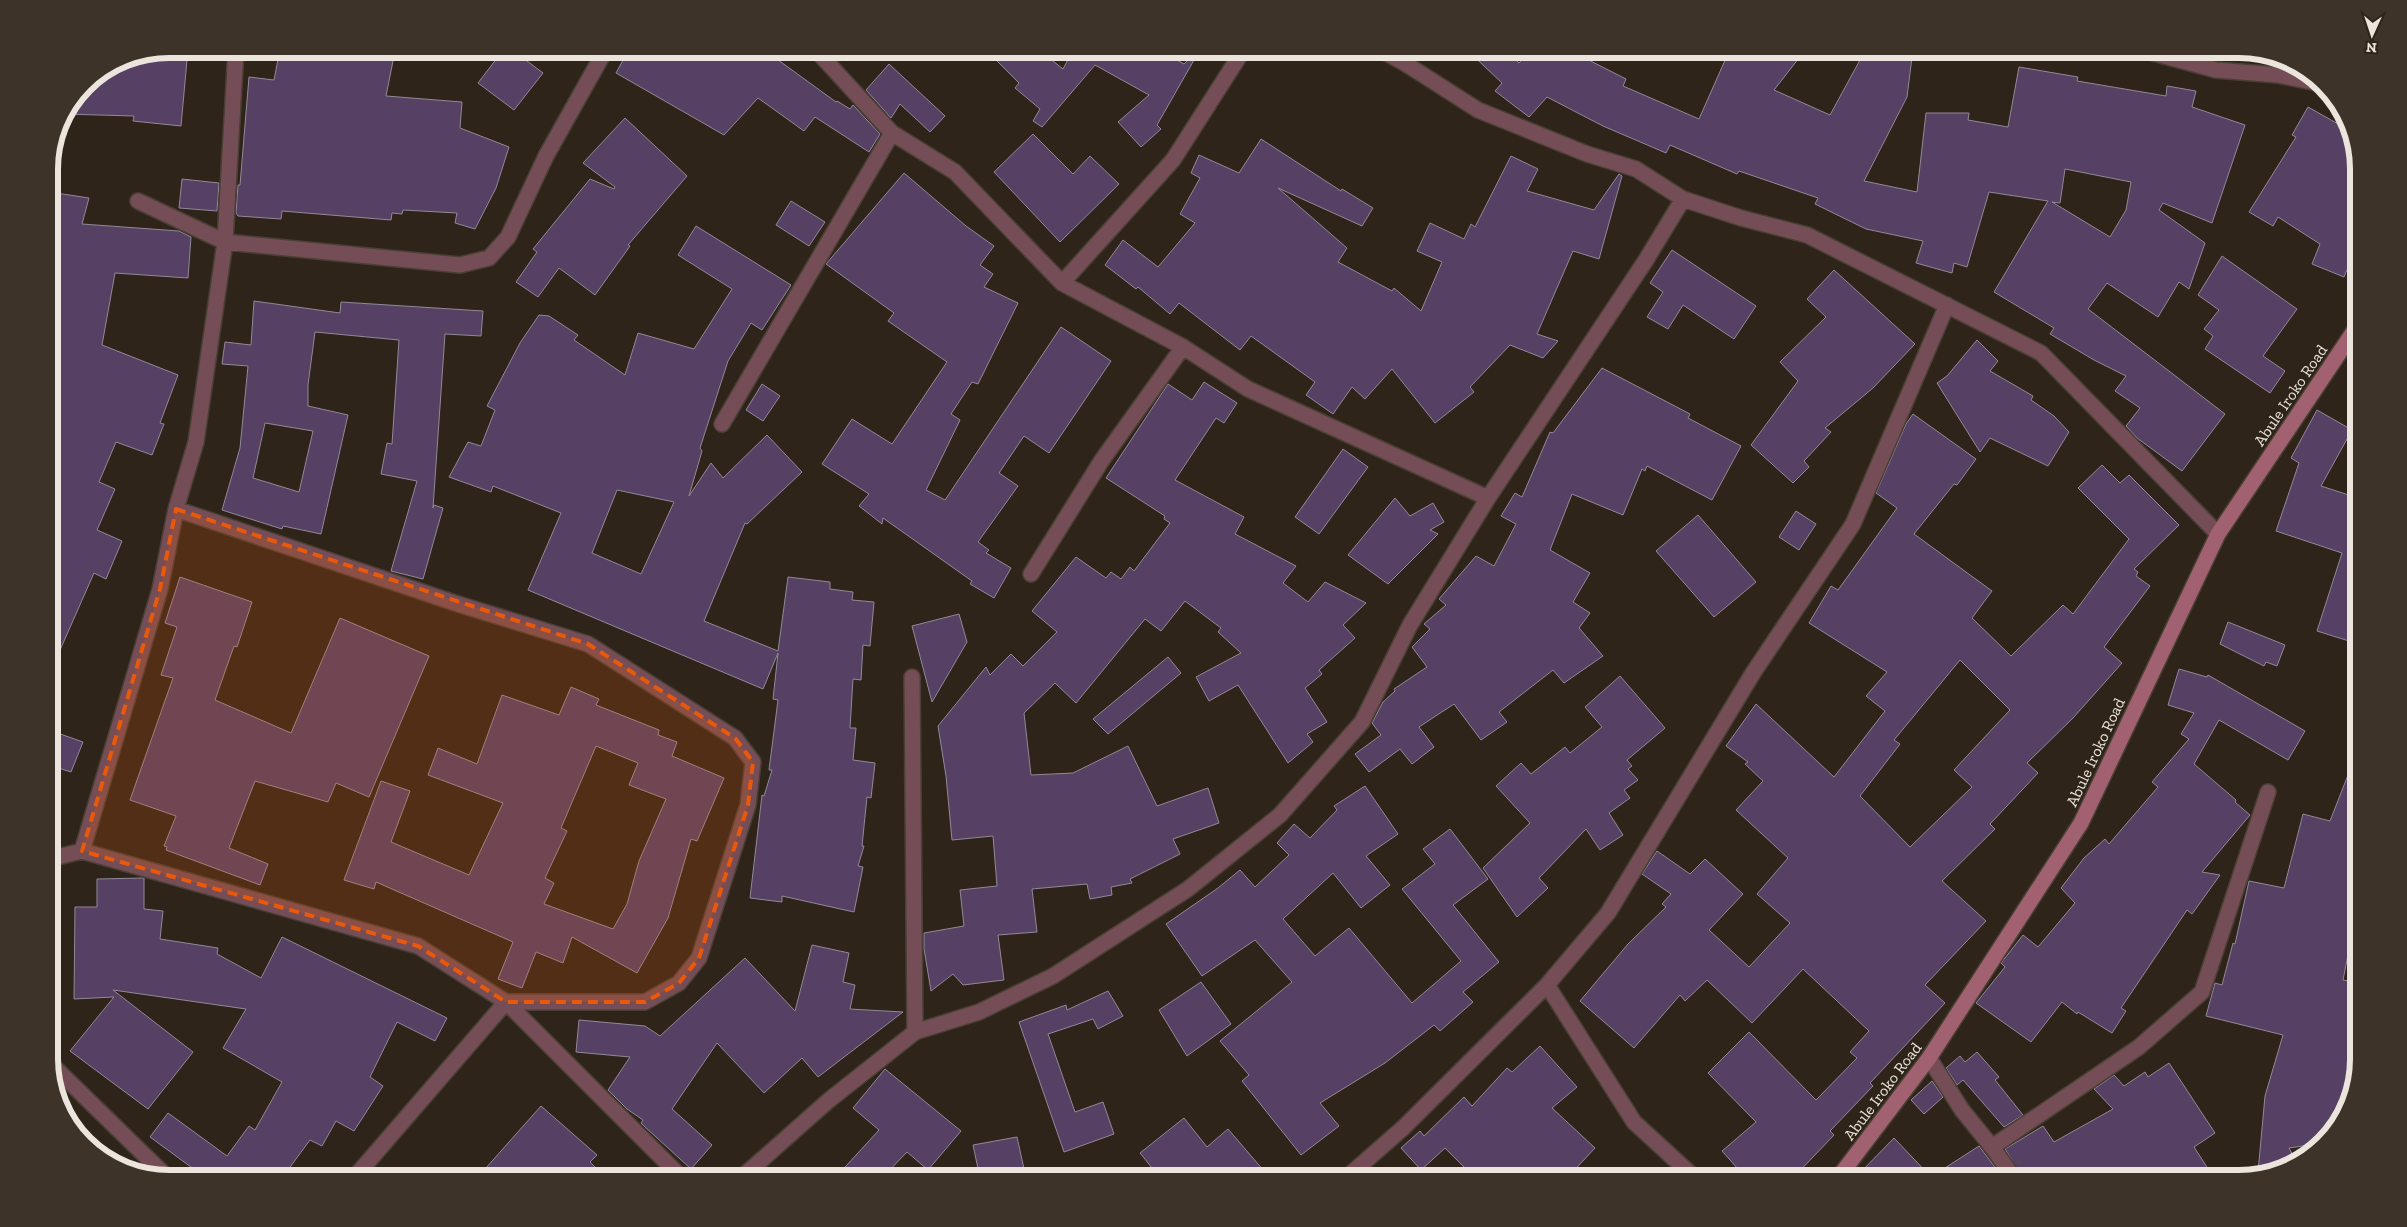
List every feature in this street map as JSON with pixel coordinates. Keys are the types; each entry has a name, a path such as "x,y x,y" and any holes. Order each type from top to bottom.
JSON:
{"street":[{"path":"82,851 160,588 176,509 196,442 225,242 235,58"},
{"path":"138,201 225,242 460,265 489,258 508,237 546,156 601,58"},
{"path":"823,58 892,133 955,172 1062,283 1184,347 1248,389 1488,498"},
{"path":"1062,283 1174,160 1238,58"},
{"path":"1395,58 1478,110 1587,154 1636,169 1683,199 1741,218 1807,235 1863,265 2042,353 2218,534"},
{"path":"2172,58 2216,70 2278,76 2307,81"},
{"path":"722,424 892,133"},
{"path":"750,1170 828,1101 916,1032 978,1012 1053,976 1188,890 1280,815 1362,722 1410,625 1488,498 1646,260 1683,199"},
{"path":"1355,1170 1403,1128 1547,985 1608,913 1753,672 1853,524 1947,305"},
{"name":"Abule Iroko Road","path":"1844,1170 1929,1058 2081,823 2218,534 2349,338"},
{"path":"1031,574 1102,460 1184,347"},
{"path":"176,509 449,601 588,644 735,738 753,762 748,805 699,958 679,983 645,1002 506,1002 361,1170"},
{"path":"912,677 916,1032"},
{"path":"1992,1147 2139,1047 2202,992 2268,792"},
{"path":"58,857 82,851 418,946 506,1002 674,1170"},
{"path":"1547,985 1634,1122 1686,1170"},
{"path":"1929,1058 1962,1110 2008,1170"},
{"path":"59,1072 159,1169"}],"highlighted area":[{"path":"176,509 588,644 735,738 753,762 748,805 699,958 679,983 645,1002 506,1002 418,946 82,851 160,589"}],"building":[{"path":"187,58 181,126 133,121 134,116 71,114 90,90 113,72 133,63 147,60"},
{"path":"278,58 394,58 386,96 462,102 460,128 509,147 496,188 475,229 455,223 457,213 403,210 402,214 392,213 391,220 282,211 281,219 238,216 236,213 238,185 240,185 249,77 274,80"},
{"path":"497,58 523,58 543,73 514,110 478,83"},
{"path":"624,58 775,58 836,102 850,109 853,105 880,134 869,152 815,117 804,131 758,98 724,135 616,73"},
{"path":"994,58 1049,58 1063,69 1069,58 1173,58 1184,64 1190,58 1194,60 1157,125 1161,129 1141,147 1118,122 1149,95 1095,65 1042,127 1033,121 1040,109 1015,88 1019,83"},
{"path":"1476,58 1514,58 1519,63 1524,58 1585,58 1626,79 1623,86 1699,119 1726,58 1799,58 1774,90 1830,115 1861,58 1912,58 1907,97 1864,181 1917,192 1926,113 1969,113 1968,120 2008,127 2019,67 2078,77 2077,81 2166,96 2167,86 2196,91 2192,107 2245,125 2212,223 2163,203 2159,210 2205,243 2189,289 2179,282 2158,317 2107,283 2088,309 2225,414 2182,471 2137,438 2126,426 2140,408 2115,391 2126,376 2050,334 2054,328 1994,292 2048,201 1989,192 1967,267 1954,263 1952,273 1916,263 1923,241 1866,229 1815,204 1818,198 1739,171 1737,174 1670,145 1666,153 1603,126 1547,97 1529,117 1495,91 1502,83","holes":["2065,169 2131,182 2126,210 2110,237 2052,202 2060,203"]},
{"path":"889,64 945,116 930,132 900,104 891,118 866,90"},
{"path":"2308,107 2340,125 2344,133 2349,161 2349,265 2344,277 2312,264 2320,244 2278,217 2273,226 2249,212 2296,137 2292,135"},
{"path":"625,118 687,176 628,245 630,246 595,295 559,268 538,297 516,282 537,252 533,249 590,179 614,189 615,187 583,163"},
{"path":"1033,134 1073,174 1090,156 1119,184 1060,242 994,172"},
{"path":"1261,139 1341,191 1342,189 1373,208 1362,226 1278,188 1347,248 1338,262 1392,291 1394,288 1421,311 1442,262 1417,251 1430,223 1464,239 1471,224 1475,227 1511,156 1538,169 1527,191 1594,210 1619,174 1622,176 1599,259 1573,251 1537,334 1558,341 1543,358 1510,345 1470,387 1474,392 1435,423 1392,369 1365,399 1352,387 1333,414 1306,395 1315,382 1251,336 1240,350 1179,303 1170,314 1138,287 1136,289 1105,265 1123,240 1158,267 1195,223 1180,214 1200,178 1191,173 1199,155 1239,173"},
{"path":"904,173 966,226 994,246 980,265 993,274 984,287 1018,303 978,384 972,382 951,414 960,420 926,490 945,500 1061,327 1111,361 1049,453 1024,436 999,473 1018,486 978,542 989,550 986,553 1011,568 994,598 970,584 972,581 883,518 882,524 859,506 869,494 822,464 852,419 892,444 947,362 888,321 894,313 826,264"},
{"path":"182,179 219,183 217,211 179,208"},
{"path":"58,193 89,198 82,224 179,231 191,237 188,278 115,273 102,345 178,375 160,423 164,424 152,455 116,442 99,482 115,489 97,530 122,541 106,579 94,573 58,655"},
{"path":"791,201 825,222 809,246 776,225"},
{"path":"696,226 791,285 762,330 751,323 728,361 700,448 702,451 689,496 711,463 723,478 767,435 802,472 747,524 745,523 704,621 778,651 788,577 830,582 830,589 853,592 852,600 874,602 870,646 863,645 861,680 853,679 850,728 856,728 853,760 875,763 871,798 867,797 862,846 864,846 858,866 863,867 854,912 782,896 782,902 750,898 762,795 764,796 772,770 769,770 778,700 773,699 778,653 763,689 528,590 561,513 493,486 491,492 449,477 468,442 481,446 495,410 487,406 520,343 539,315 549,316 578,335 574,340 625,375 638,333 694,349 732,289 678,255","holes":["617,490 674,502 641,574 592,553"]},
{"path":"1672,250 1756,306 1734,339 1683,305 1668,329 1647,317 1663,292 1650,283"},
{"path":"2222,256 2297,309 2263,356 2285,371 2270,393 2205,349 2213,336 2204,329 2219,310 2198,295"},
{"path":"1834,270 1915,344 1873,388 1825,428 1831,432 1804,461 1809,467 1793,483 1751,445 1798,381 1780,362 1826,317 1807,299"},
{"path":"254,301 340,313 341,302 483,311 481,336 445,334 433,508 434,505 443,508 423,579 391,571 417,481 381,474 387,443 392,444 399,340 315,332 308,385 308,406 348,415 321,534 283,526 282,529 222,510 240,448 248,366 222,364 225,342 251,345","holes":["265,423 313,431 299,492 253,478"]},
{"path":"1977,340 1998,361 1990,371 2033,396 2031,400 2054,416 2069,432 2048,466 1990,438 1980,452 1937,383 1947,376"},
{"path":"1602,368 1690,414 1688,418 1741,446 1712,500 1647,466 1645,471 1642,469 1623,515 1572,494 1550,550 1590,573 1573,602 1590,613 1579,628 1603,656 1564,683 1553,670 1499,712 1507,722 1481,740 1454,704 1419,727 1434,747 1412,764 1400,749 1369,772 1355,754 1381,735 1372,723 1383,702 1395,691 1394,689 1427,667 1412,647 1430,629 1424,624 1446,605 1439,599 1476,556 1494,566 1516,524 1501,516 1515,493 1522,497 1550,432 1553,433"},
{"path":"1204,382 1237,403 1224,423 1216,418 1175,480 1244,517 1235,534 1296,566 1283,583 1308,602 1325,582 1366,603 1343,625 1355,638 1319,670 1322,674 1305,688 1327,722 1307,734 1313,742 1288,763 1238,685 1209,701 1196,677 1241,653 1218,632 1221,628 1185,601 1161,631 1145,619 1076,703 1055,683 1024,713 1031,775 1073,773 1128,746 1157,806 1208,788 1219,823 1173,839 1180,854 1130,879 1132,883 1111,887 1112,895 1090,899 1087,884 1032,889 1037,932 998,935 1004,980 963,985 953,974 931,991 924,949 924,933 964,926 960,890 997,886 993,836 952,840 946,776 938,726 986,667 990,675 1011,654 1023,666 1057,632 1032,611 1076,557 1106,578 1111,572 1121,579 1130,567 1134,571 1170,523 1164,519 1165,516 1106,478 1168,384 1192,400"},
{"path":"762,384 780,396 763,421 746,410"},
{"path":"2317,410 2349,428 2349,435 2321,486 2349,495 2349,641 2317,631 2342,553 2276,531 2299,463 2291,458"},
{"path":"1913,414 1976,459 1957,485 1954,484 1914,534 1992,591 1972,618 2011,656 2063,605 2073,614 2129,539 2078,488 2102,465 2120,483 2129,475 2179,525 2134,569 2138,572 2136,576 2150,586 2104,647 2122,663 2073,718 2027,763 2038,773 1990,824 1995,829 1942,881 1986,921 1925,985 1945,1003 1870,1083 1873,1086 1830,1131 1834,1135 1801,1170 1739,1170 1722,1151 1756,1122 1708,1073 1749,1032 1816,1100 1857,1058 1850,1052 1869,1031 1803,969 1752,1023 1707,980 1685,1001 1680,995 1634,1048 1580,1001 1628,944 1666,907 1662,904 1671,894 1642,874 1657,851 1690,874 1705,859 1743,894 1709,930 1749,967 1790,923 1757,894 1788,858 1736,810 1763,781 1745,764 1748,762 1726,746 1756,704 1834,777 1885,711 1866,696 1887,672 1809,623 1831,586 1838,590 1897,508 1876,493 1906,424","holes":["1960,660 2010,710 1954,770 1972,787 1910,847 1860,796 1900,744 1894,740"]},
{"path":"1343,449 1368,467 1319,534 1295,517"},
{"path":"1395,498 1410,516 1433,503 1444,522 1430,530 1438,534 1388,584 1348,555"},
{"path":"1796,511 1816,524 1799,550 1779,537"},
{"path":"1698,515 1756,582 1714,617 1656,551"},
{"path":"180,577 252,602 237,647 234,646 215,700 291,733 340,618 429,656 369,797 336,783 328,802 255,781 229,848 268,864 260,885 166,850 167,847 164,846 176,816 130,800 173,678 161,675 177,627 165,623"},
{"path":"959,614 967,642 932,702 912,626"},
{"path":"2228,622 2285,645 2277,666 2266,662 2264,666 2220,644"},
{"path":"1168,657 1181,673 1108,734 1093,719"},
{"path":"2179,669 2207,677 2208,675 2305,731 2288,760 2219,720 2194,764 2236,800 2235,802 2250,815 2202,872 2220,875 2192,914 2187,910 2121,1008 2126,1011 2112,1033 2078,1012 2077,1014 2062,1002 2031,1042 1976,1003 2005,967 2001,963 2023,935 2038,947 2075,903 2061,888 2084,858 2105,839 2109,844 2158,787 2152,782 2189,739 2181,734 2194,713 2168,705"},
{"path":"1620,676 1665,728 1627,760 1632,766 1628,769 1638,780 1624,790 1630,798 1609,813 1623,835 1600,850 1586,829 1539,878 1548,888 1517,917 1483,868 1530,823 1496,786 1521,763 1531,774 1565,747 1570,753 1602,727 1585,707"},
{"path":"571,687 599,699 596,705 659,730 658,735 677,742 672,756 724,778 697,841 691,839 668,918 637,973 572,937 563,963 536,952 522,988 498,979 513,942 376,882 374,889 344,880 381,781 410,791 391,842 469,875 503,803 428,775 438,748 477,764 502,695 559,715","holes":["596,746 638,763 629,785 666,799 639,861 627,904 613,929 544,904 554,883 545,878 567,831 561,828"]},
{"path":"58,733 83,742 71,772 58,768"},
{"path":"2350,771 2350,945 2343,980 2350,981 2349,1073 2341,1101 2322,1132 2308,1145 2289,1148 2293,1155 2258,1168 2265,1096 2283,1035 2206,1016 2215,983 2222,985 2233,943 2235,944 2249,881 2284,888 2303,814 2330,821"},
{"path":"1365,786 1398,834 1366,856 1390,885 1361,908 1333,873 1283,919 1315,956 1349,928 1412,1003 1461,961 1402,889 1435,864 1423,849 1450,829 1488,879 1453,905 1499,962 1463,992 1473,1002 1440,1031 1434,1025 1385,1063 1320,1103 1339,1126 1301,1155 1242,1081 1249,1075 1220,1041 1292,982 1255,940 1202,976 1166,924 1218,888 1240,870 1255,887 1289,855 1277,843 1294,824 1310,838 1337,810 1334,806"},
{"path":"144,878 144,909 163,911 160,939 218,948 217,954 261,978 282,937 447,1018 435,1041 397,1022 370,1077 383,1086 354,1131 336,1121 322,1146 310,1140 288,1170 195,1170 150,1137 168,1113 227,1156 249,1126 255,1130 282,1082 223,1048 246,1009 113,990 193,1052 148,1109 70,1051 114,997 74,999 75,907 97,907 97,879"},
{"path":"812,945 849,953 843,982 855,985 850,1009 903,1012 818,1077 802,1058 764,1093 717,1043 672,1109 712,1145 691,1169 641,1123 643,1120 627,1109 608,1090 630,1057 576,1052 579,1020 645,1026 660,1036 745,958 795,1011"},
{"path":"1201,982 1231,1024 1187,1056 1159,1010"},
{"path":"1108,991 1123,1016 1098,1029 1093,1019 1048,1034 1075,1112 1103,1102 1114,1134 1064,1152 1019,1022 1066,1005 1067,1010"},
{"path":"1540,1046 1577,1087 1552,1108 1595,1148 1574,1170 1467,1170 1445,1148 1421,1170 1401,1148 1420,1131 1424,1136 1464,1097 1472,1106 1507,1068 1512,1072"},
{"path":"1977,1052 1999,1077 1995,1080 2023,1115 2004,1127 1963,1080 1957,1085 1946,1068 1960,1056 1965,1062"},
{"path":"2169,1063 2215,1133 2194,1147 2209,1170 2018,1170 2005,1149 2043,1126 2054,1142 2113,1109 2094,1089 2114,1075 2124,1086 2145,1072 2148,1077"},
{"path":"885,1069 961,1131 928,1170 907,1152 890,1170 842,1170 879,1130 853,1108"},
{"path":"1932,1081 1943,1097 1924,1114 1911,1100"},
{"path":"541,1106 597,1155 590,1162 598,1170 484,1170"},
{"path":"1184,1118 1207,1147 1228,1129 1263,1170 1154,1170 1140,1153"},
{"path":"1017,1137 1024,1170 978,1170 973,1145"},
{"path":"1894,1138 1924,1170 1863,1170"},
{"path":"1979,1146 1997,1170 1942,1170"}]}
